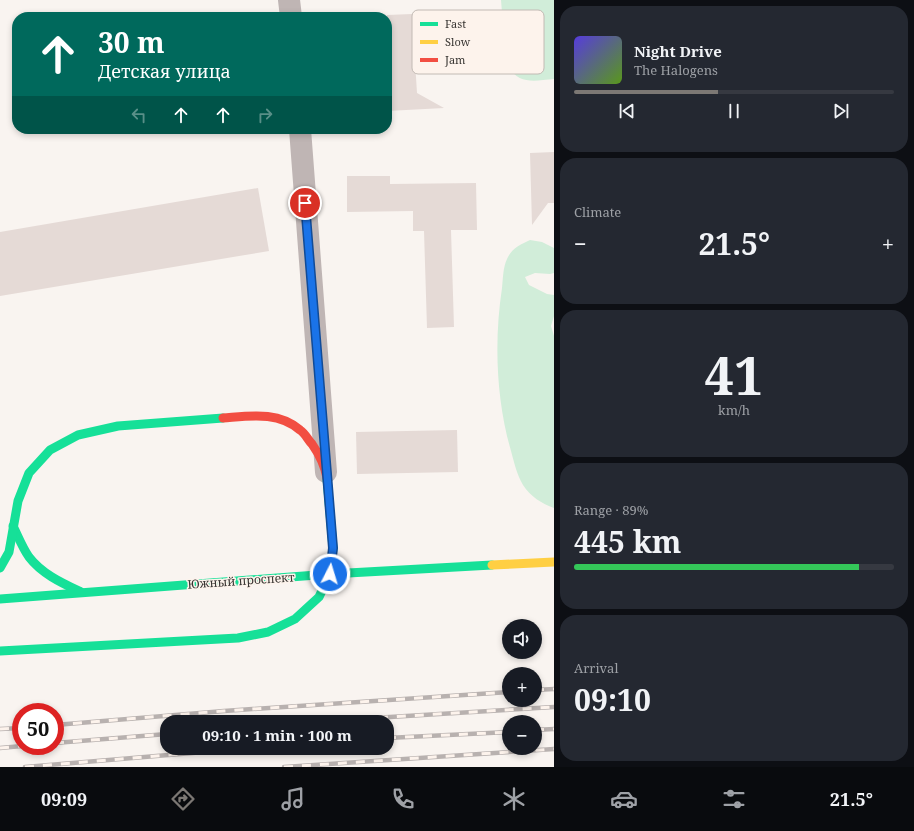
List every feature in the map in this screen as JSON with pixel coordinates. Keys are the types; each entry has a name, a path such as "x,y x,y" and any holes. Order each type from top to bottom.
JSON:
{"main road":[{"path":"0,568 9,552 18,501 29,473 50,450 78,436 118,426 264,415 283,419 301,430 316,450 326,472 333,548 330,574 319,597 295,619 268,632 238,638 0,651"},
{"path":"14,526 24,550 40,570 58,582 83,593"},
{"name":"Южный проспект","path":"0,599 330,574 554,562"}],"street":[{"path":"290,0 291,12"},
{"path":"300,134 326,472"}],"green space":[{"path":"501,0 554,0 554,79 532,81 526,80 514,74 544,74 544,10 502,10"},
{"path":"530,240 542,242 554,248 554,273 535,273 525,277 529,285 547,294 554,295 554,316 551,326 554,336 554,508 541,502 533,496 526,489 517,473 506,431 499,391 497,349 499,308 504,269 511,252"}],"building":[{"path":"412,14 412,74 416,74 417,93 444,108 392,111 392,15"},
{"path":"554,152 554,203 548,203 532,225 530,153"},
{"path":"347,176 390,176 390,184 476,183 477,230 451,230 454,327 427,328 424,231 413,231 413,211 347,212"},
{"path":"258,188 269,251 0,296 0,232"},
{"path":"457,430 458,472 357,474 356,432"}],"railway":[{"path":"542,690 554,689"},
{"path":"64,724 224,711 502,692"},
{"path":"394,717 554,707"},
{"path":"0,729 12,728"},
{"path":"542,730 554,729"},
{"path":"394,738 502,732"},
{"path":"64,742 160,735"},
{"path":"0,748 12,747"},
{"path":"284,767 554,749"},
{"path":"25,767 168,755"}],"traffic: fast":[{"path":"0,568 9,552 18,501 29,473 50,450 78,435 118,426 223,418"},
{"path":"0,651 238,638 268,632 295,619 319,597 330,574 333,548 327,478"},
{"path":"13,526 24,549 34,563 53,578 81,592"},
{"path":"0,599 330,574 492,565"}],"traffic: slow":[{"path":"492,565 554,562"}],"traffic: jam":[{"path":"223,418 263,416 273,417 291,424 303,433 315,448 327,478"}],"route":[{"path":"305,203 333,548 330,574"}]}
